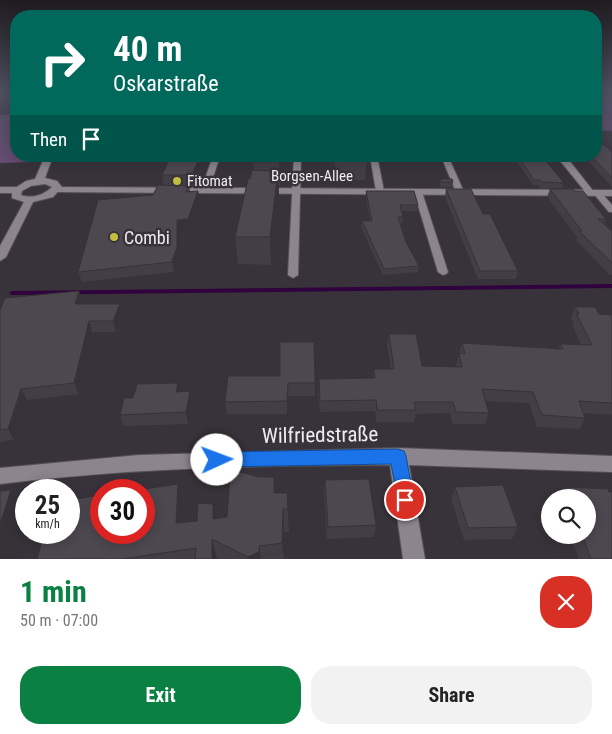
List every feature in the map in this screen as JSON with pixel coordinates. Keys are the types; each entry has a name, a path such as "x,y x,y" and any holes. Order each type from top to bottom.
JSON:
{"street":[{"path":"39,181 47,162"},
{"path":"0,190 17,190 28,183 39,181 56,184 56,190 49,195 30,200 16,196 17,190"},
{"name":"Borgsen-Allee","path":"56,190 612,193"},
{"path":"0,256 30,200"},
{"path":"398,456 414,559"},
{"name":"Wilfriedstraße","path":"0,476 157,462 296,457 508,458 612,464"}],"lane":[{"path":"205,190 215,162"},
{"path":"294,275 298,162"},
{"path":"374,162 380,191"},
{"path":"447,162 460,192"},
{"path":"566,162 612,210"},
{"path":"418,192 443,272"}],"shaded area":[{"path":"0,117 10,117 10,162 31,162 0,163"},
{"path":"602,117 612,117 612,131 602,130"}],"building":[{"path":"602,144 612,152 612,178 597,162 602,162"},
{"path":"168,162 197,162 192,175 162,175"},
{"path":"522,162 547,162 564,183 542,182 534,180"},
{"path":"252,170 278,171 270,237 235,237 248,179 250,179"},
{"path":"440,179 452,179 453,182 442,182"},
{"path":"158,185 189,186 186,192 198,191 188,219 177,220 177,247 172,262 78,272 98,200 153,195"},
{"path":"446,189 471,189 483,214 490,214 518,271 480,271"},
{"path":"550,189 583,191 606,219 598,219 612,231 612,263 579,231 582,231"},
{"path":"366,191 414,191 418,205 400,205 403,217 398,217 406,242 419,266 384,269 362,221 372,221"},
{"path":"79,291 75,304 120,304 113,321 89,321 74,383 21,389 8,429 0,430 0,310 5,298"},
{"path":"575,307 595,307 599,314 612,315 612,403 579,401 585,418 542,415 533,392 482,389 489,413 456,412 453,402 414,402 416,410 377,410 376,400 320,401 319,379 375,378 374,369 394,369 389,334 416,334 422,366 462,367 459,353 465,354 462,343 563,349 560,344 592,345 576,313 579,314"},
{"path":"280,342 314,342 315,383 288,383 287,401 225,402 228,376 280,376"},
{"path":"178,383 176,392 190,391 186,412 120,415 124,398 133,398 137,384"},
{"path":"241,472 259,477 274,477 274,493 287,493 288,509 283,509 282,543 259,546 259,552 248,557 212,539 212,559 195,559 196,548 123,559 37,559 41,544 80,544 80,498 90,497 90,544 155,544 155,487 178,484 176,523 197,521 198,503 213,504 213,519 227,517 230,476"},
{"path":"369,479 376,525 328,527 325,480"},
{"path":"503,485 518,527 468,528 455,487"},
{"path":"565,487 608,489 609,492 612,492 612,559 591,559 585,544 596,544 596,489 566,489"},
{"path":"11,490 0,525 0,491"}],"waterway":[{"path":"12,293 612,286"}],"place":[{"name":"Fitomat","path":"177,181"},
{"name":"Combi","path":"114,237"}],"route":[{"path":"217,460 398,456 405,500"}]}
